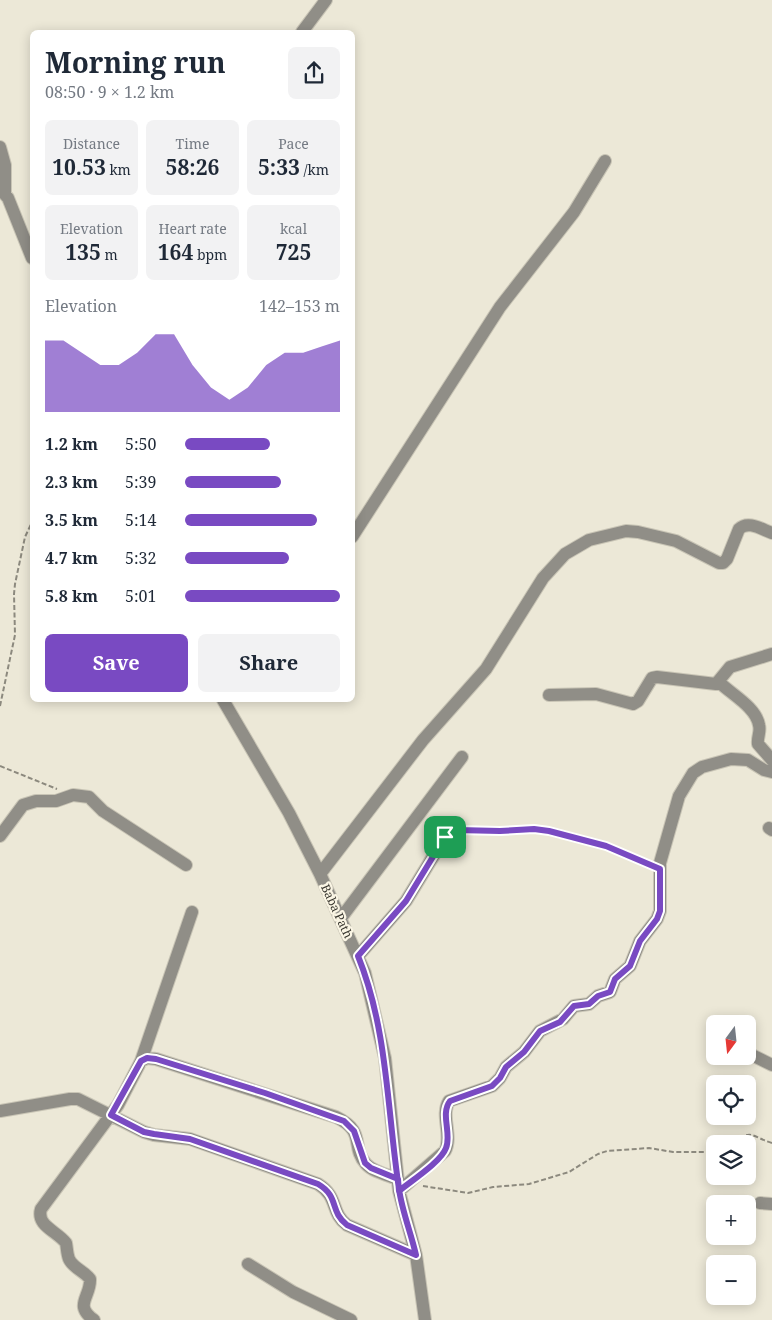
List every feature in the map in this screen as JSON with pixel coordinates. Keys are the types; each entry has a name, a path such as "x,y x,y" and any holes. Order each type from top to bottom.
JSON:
{"street":[{"path":"304,30 326,0"},
{"path":"0,147 4,165 3,191 30,253"},
{"path":"355,532 500,307 574,212 605,161"},
{"path":"320,874 423,740 486,669 543,578 565,554 589,540 626,531 676,541 719,563 726,559 742,525 748,524 772,533"},
{"path":"549,695 596,694 633,704 638,701 652,678 657,677 711,684 719,682 730,667 772,654"},
{"path":"719,682 748,708 757,720 760,726 758,744 772,760"},
{"name":"Baba Path","path":"229,703 320,874 358,956 372,997 385,1058 402,1184 416,1255 425,1320"},
{"path":"340,918 462,757"},
{"path":"141,1061 147,1058 156,1059 336,1117 350,1125 354,1131 365,1163 402,1184 441,1156 447,1147 446,1110 450,1101 492,1086 500,1078 506,1067 524,1052 542,1028 560,1022 574,1006 589,1004 598,996 612,989 615,979 630,966 640,941 657,919 660,911 660,869 679,796 693,773 702,767 731,759 748,760 764,770 772,772"},
{"path":"0,836 23,805 36,801 56,801 73,795 89,797 103,811 186,865"},
{"path":"358,956 406,901 445,837 457,830"},
{"path":"94,1320 88,1315 83,1305 90,1279 87,1274 72,1265 66,1243 40,1220 41,1209 111,1115 141,1061 192,912"},
{"path":"756,1057 772,1064"},
{"path":"0,1111 78,1099 144,1132 190,1139 318,1184 332,1195 337,1213 347,1225 416,1255"},
{"path":"248,1264 293,1292 351,1320"}],"path":[{"path":"0,706 15,636 15,584 25,537 30,526"},
{"path":"0,682 4,684"},
{"path":"0,766 73,795"},
{"path":"457,830 500,831 534,829 549,831 606,846 660,869"},
{"path":"756,1136 772,1143"},
{"path":"402,1184 461,1192 476,1192 494,1187 529,1184 569,1172 598,1154 607,1151 649,1148 673,1152 706,1152"}],"route":[{"path":"445,837 403,906 358,956 372,997 385,1058 399,1191 416,1255 347,1225 337,1213 332,1195 318,1184 190,1139 144,1132 111,1115 141,1061 147,1058 156,1059 336,1117 350,1125 354,1131 365,1163 371,1168 398,1179 399,1191 409,1183 441,1156 447,1147 447,1104 454,1099 492,1086 500,1078 506,1067 524,1052 542,1028 560,1022 574,1006 589,1004 598,996 610,992 615,979 633,961 640,941 657,919 661,903 660,869 606,846 549,831 534,829 500,831 457,830 445,837"}]}
